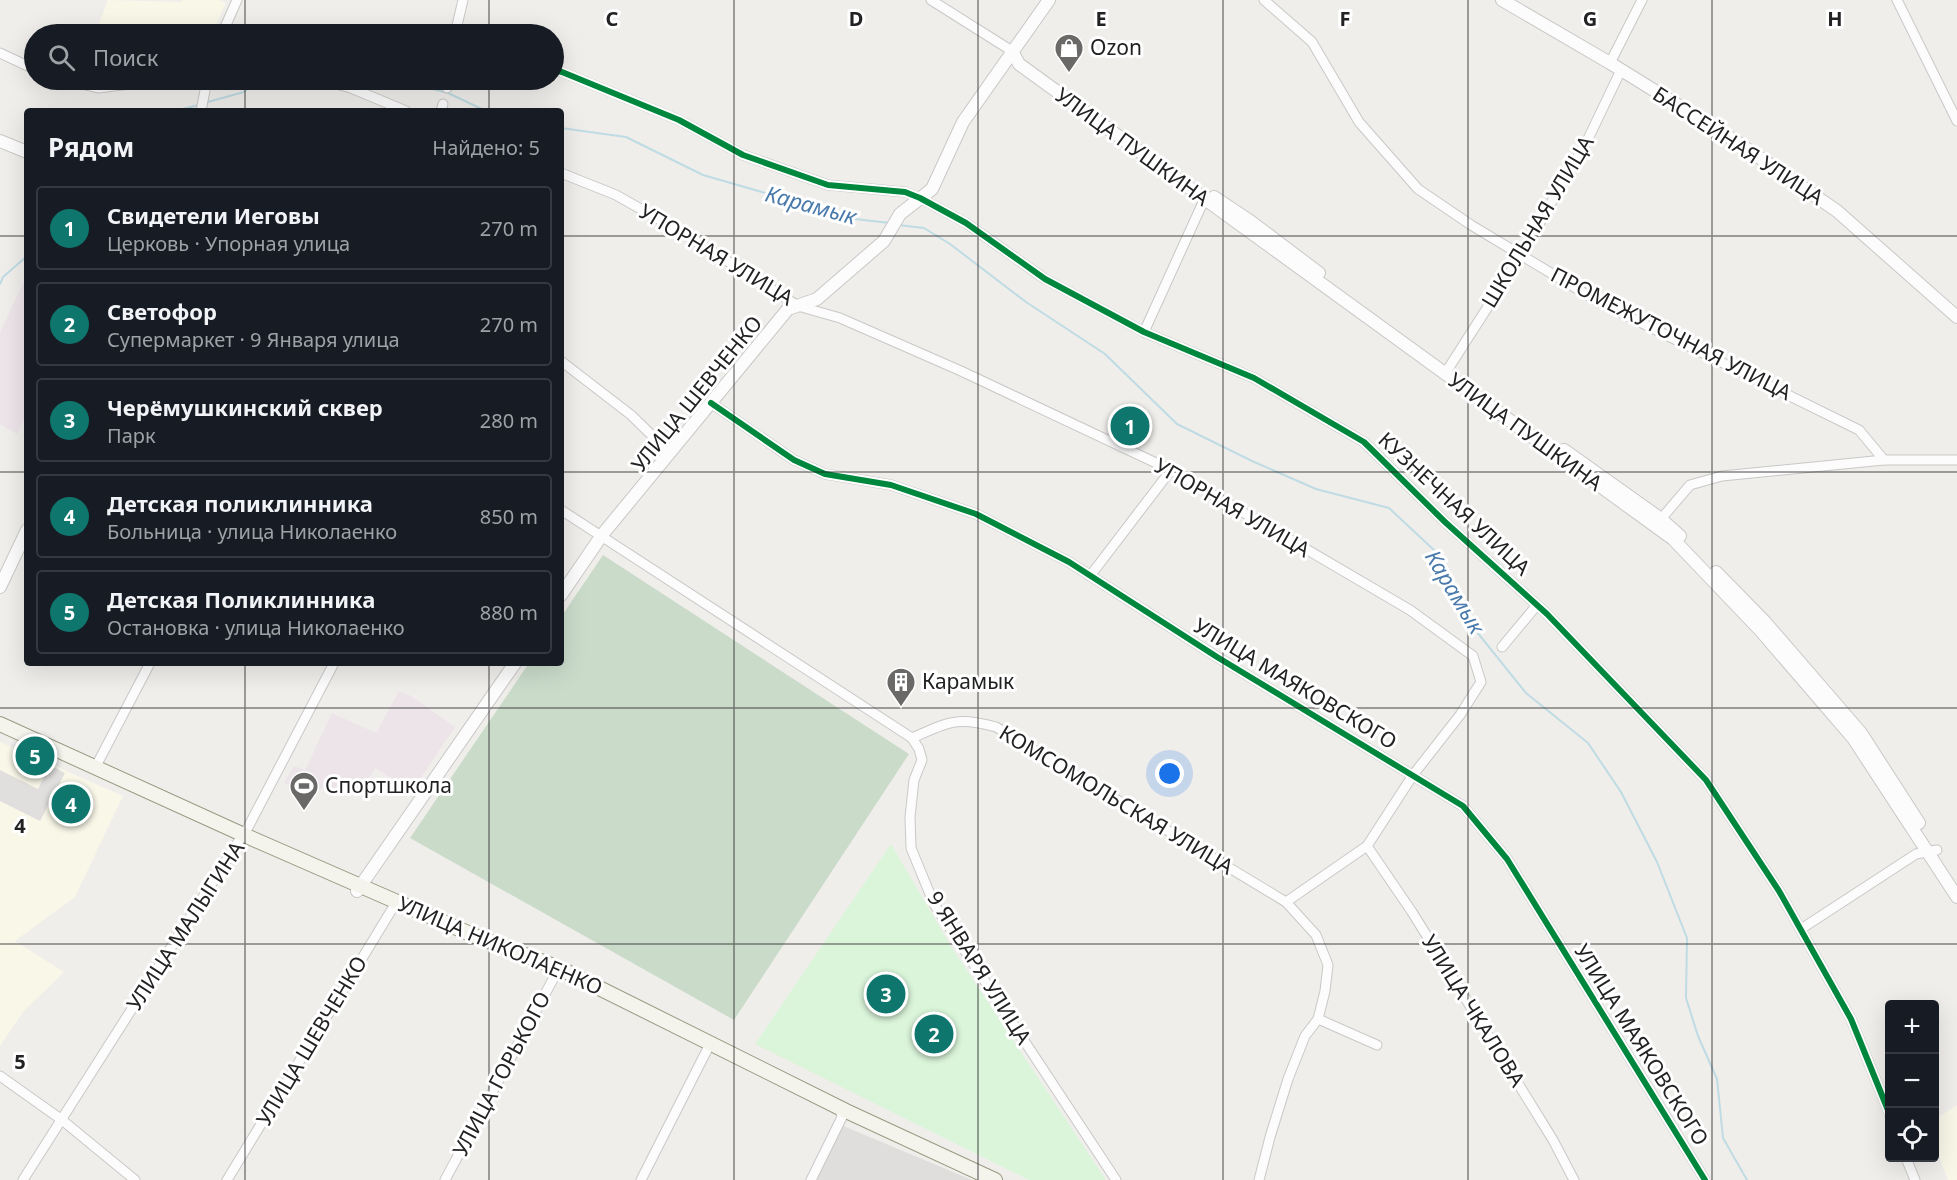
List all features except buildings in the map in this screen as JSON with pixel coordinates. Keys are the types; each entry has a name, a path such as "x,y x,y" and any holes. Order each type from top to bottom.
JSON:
{"main road":[{"name":"УЛИЦА НИКОЛАЕНКО","path":"0,724 96,766 242,837"},
{"name":"УЛИЦА НИКОЛАЕНКО","path":"0,729 395,904 557,972 841,1113 982,1180"},
{"name":"УЛИЦА НИКОЛАЕНКО","path":"841,1113 995,1180"}],"street":[{"path":"227,24 237,0"},
{"path":"457,24 463,0"},
{"name":"УЛИЦА ПУШКИНА","path":"931,0 1012,51 1208,198 1673,539 1760,630 1853,738 1932,851 1957,882"},
{"path":"920,198 932,189 963,122 1048,0"},
{"name":"ПРОМЕЖУТОЧНАЯ УЛИЦА","path":"1264,0 1312,42 1359,122 1418,189 1471,225 1599,302 1858,429 1884,460"},
{"name":"БАССЕЙНАЯ УЛИЦА","path":"1502,0 1734,140 1837,211 1957,317"},
{"name":"ШКОЛЬНАЯ УЛИЦА","path":"1448,369 1521,255 1588,139 1642,0"},
{"path":"1897,0 1957,121"},
{"path":"0,53 24,64"},
{"name":"КУЗНЕЧНАЯ УЛИЦА","path":"564,73 678,120 743,155 764,163 828,185 904,192 920,198 966,223 1045,279 1144,332 1254,378 1364,442 1445,522 1537,605 1707,780 1779,891 1851,1018 1887,1108"},
{"path":"202,108 205,90"},
{"path":"356,90 399,108"},
{"path":"0,141 24,151"},
{"name":"УПОРНАЯ УЛИЦА","path":"564,174 616,195 685,234 798,306 850,322 961,371 1171,470 1410,610 1473,656 1481,682 1460,715 1413,775 1367,846 1286,902"},
{"name":"УЛИЦА ШЕВЧЕНКО","path":"564,591 602,535 788,309 817,299 884,241 900,214 920,198"},
{"path":"1144,332 1208,198"},
{"name":"УЛИЦА ПУШКИНА","path":"1208,198 1250,221 1448,369 1662,519 1765,622 1861,733 1957,897"},
{"path":"564,363 631,415 670,453"},
{"name":"УЛИЦА МАЯКОВСКОГО","path":"711,403 794,460 825,474 891,485 976,514 1069,562 1227,663 1463,806 1507,859 1705,1180"},
{"path":"1662,519 1690,485 1722,476 1884,460 1957,460"},
{"path":"1090,576 1171,470"},
{"path":"564,512 912,738"},
{"path":"0,587 24,536"},
{"path":"1502,647 1537,605"},
{"path":"96,766 148,666"},
{"name":"УЛИЦА МАЛЫГИНА","path":"23,1180 242,837 332,666"},
{"path":"359,888 513,666"},
{"name":"КОМСОМОЛЬСКАЯ УЛИЦА","path":"912,738 948,722 970,720 996,727 1286,902 1316,935 1328,965 1325,991 1318,1019 1305,1036 1288,1079 1270,1137 1260,1180"},
{"name":"9 ЯНВАРЯ УЛИЦА","path":"912,738 919,749 922,760 914,780 910,817 911,848 934,904 1116,1180"},
{"name":"УЛИЦА ЧКАЛОВА","path":"1367,846 1412,912 1553,1140 1574,1180"},
{"path":"1801,929 1916,854 1932,851"},
{"name":"УЛИЦА ШЕВЧЕНКО","path":"227,1180 395,904"},
{"name":"УЛИЦА ГОРЬКОГО","path":"445,1180 557,972"},
{"path":"1318,1019 1377,1045"},
{"path":"641,1180 709,1047"},
{"path":"0,1076 62,1120 135,1180"},
{"path":"811,1180 841,1113"},
{"path":"1908,1162 1915,1180"}],"shaded area":[{"path":"108,0 181,2 182,0 219,0 226,3 217,24 99,24"},
{"path":"24,281 24,418 17,434 0,424 0,332"},
{"path":"399,691 411,696 455,727 412,791 375,768 360,795 347,787 310,790 306,796 284,783 294,766 305,770 332,713 376,733"},
{"path":"0,742 123,796 75,897 15,941 64,972 23,1012 0,1046"},
{"path":"50,765 65,773 40,821 0,801 0,770 38,789"},
{"path":"1957,1105 1957,1180 1948,1180 1939,1157 1939,1116"},
{"path":"841,1125 972,1180 815,1180"}],"green space":[{"path":"603,555 909,754 734,1020 410,838 527,666 564,666 564,613"},
{"path":"891,844 952,948 1106,1180 1029,1180 755,1044"}],"waterway":[{"name":"Карамык","path":"204,103 246,90"},
{"name":"Карамык","path":"437,90 480,108"},
{"name":"Карамык","path":"187,108 199,105"},
{"name":"Карамык","path":"564,128 626,137 703,175 855,219 890,223"},
{"name":"Карамык","path":"898,225 924,228 950,244 1026,302 1105,354 1177,424 1316,489 1389,508 1435,551 1477,632 1526,693 1588,743 1621,792 1657,862 1687,938 1686,998 1698,1036 1717,1079 1723,1138 1747,1180"},
{"name":"Карамык","path":"0,284 3,277 24,259"}],"cycle path":[{"path":"564,73 679,120 743,155 828,185 905,192 920,198 966,223 1045,279 1144,332 1254,378 1364,442 1445,522 1547,614 1706,780 1779,891 1851,1019 1887,1108"},
{"path":"711,403 794,460 825,474 891,485 976,514 1069,562 1217,657 1463,806 1507,859 1705,1180"}],"place":[{"name":"Ozon","path":"1069,74"},
{"name":"Свидетели Иеговы","path":"1130,426"},
{"name":"Карамык","path":"901,708"},
{"name":"Детская Поликлинника","path":"35,756"},
{"name":"Детская поликлинника","path":"71,804"},
{"name":"Спортшкола","path":"304,812"},
{"name":"Черёмушкинский сквер","path":"886,994"},
{"name":"Светофор","path":"934,1034"}]}
